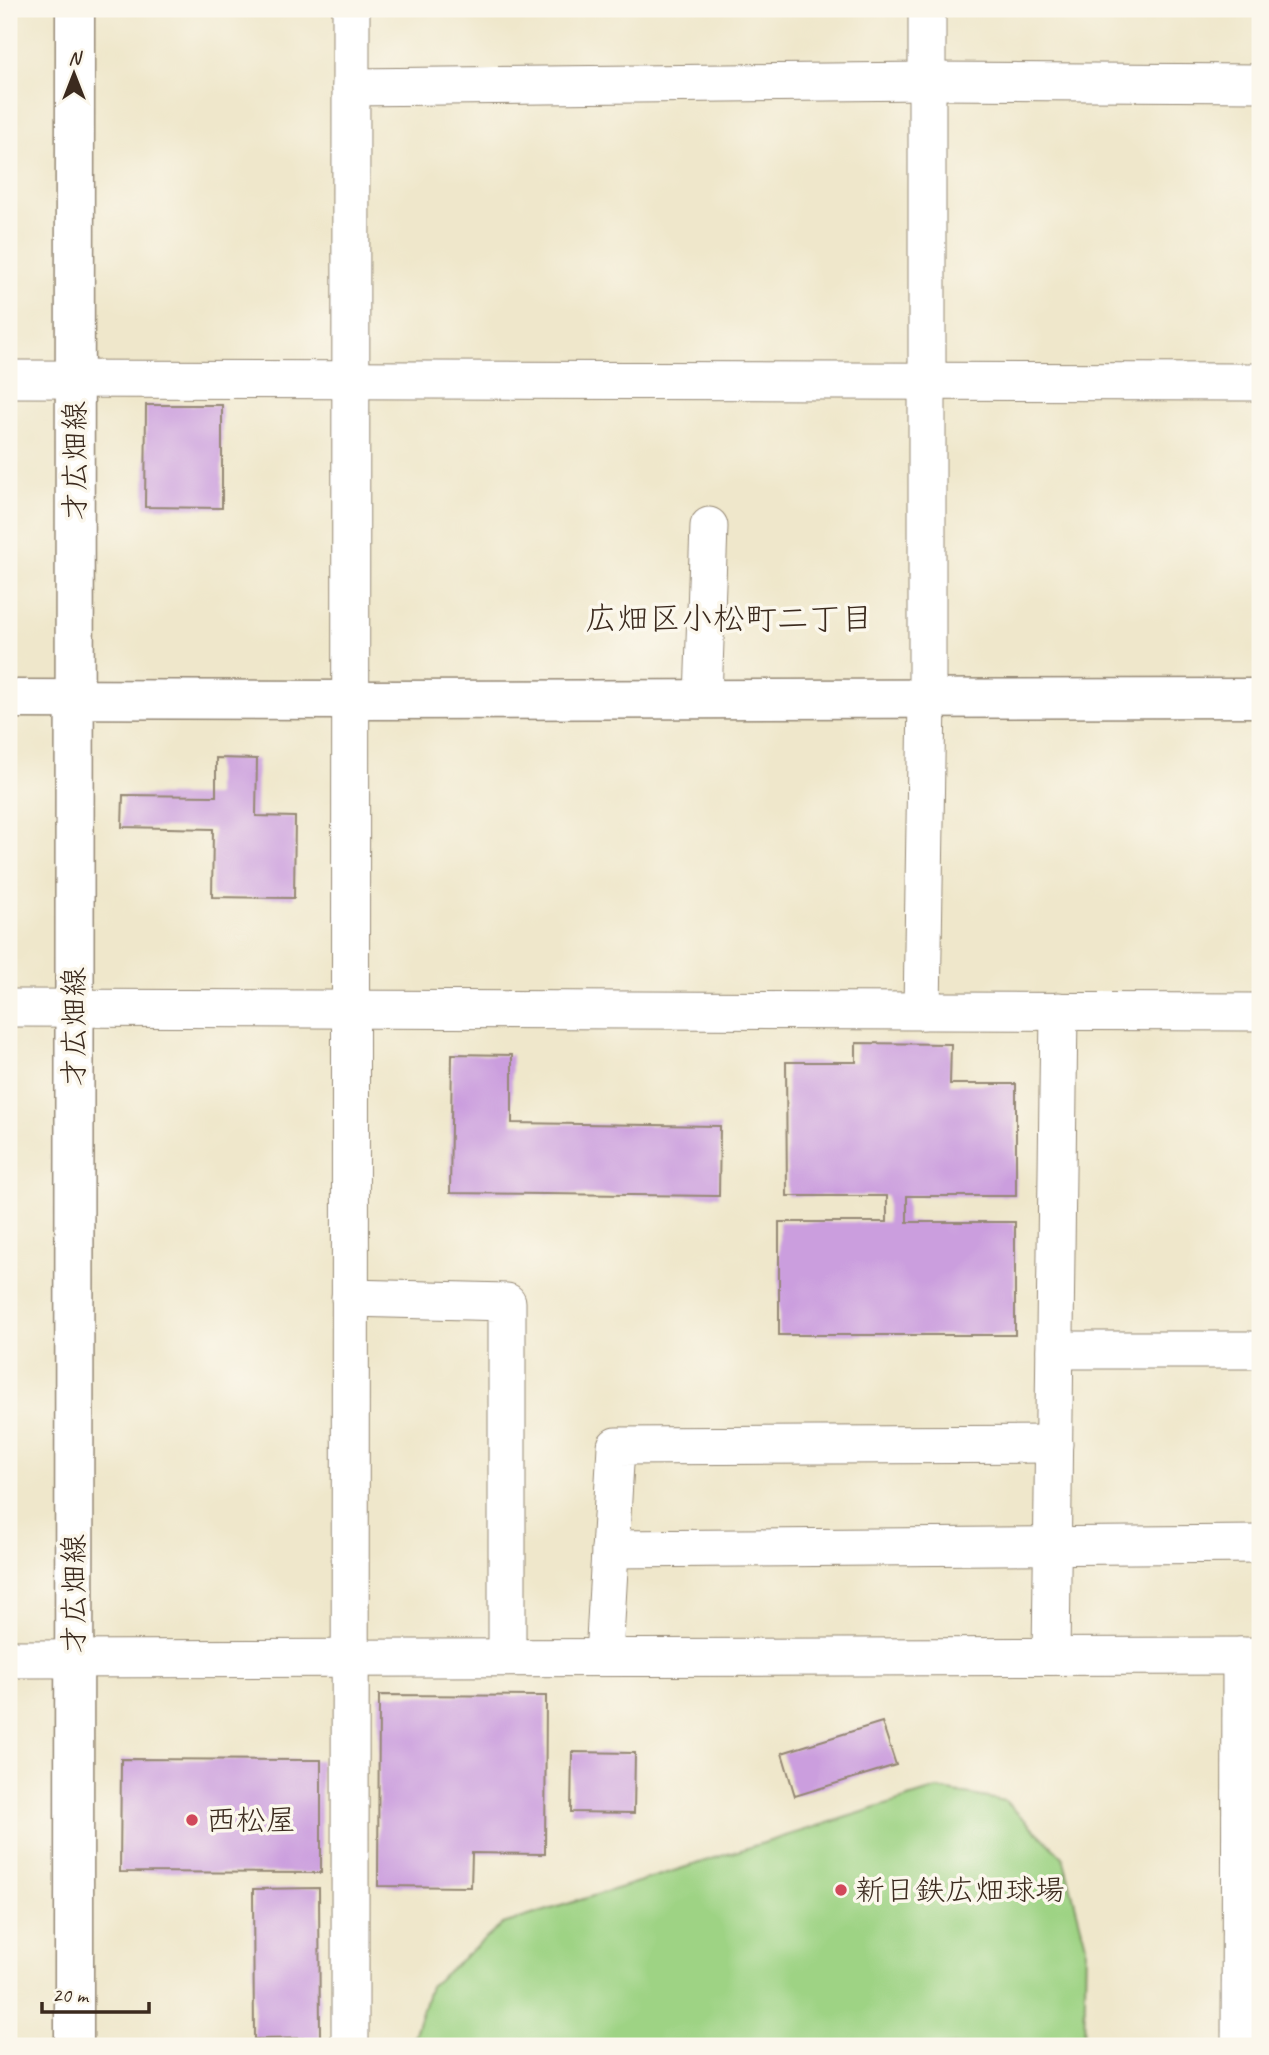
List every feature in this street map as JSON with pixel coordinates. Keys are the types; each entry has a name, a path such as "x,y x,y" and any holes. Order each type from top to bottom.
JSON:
{"main road":[{"name":"才広畑線","path":"74,2046 75,9"},
{"path":"9,698 1260,698"}],"street":[{"path":"350,2046 351,9"},
{"path":"922,1010 927,698 927,9"},
{"path":"351,87 927,81 1260,83"},
{"path":"9,379 1260,382"},
{"path":"703,698 709,526"},
{"path":"9,1008 1260,1012"},
{"path":"1051,1656 1059,1011"},
{"path":"350,1298 507,1302 507,1657"},
{"path":"1055,1350 1260,1350"},
{"path":"604,1657 616,1446 1054,1444"},
{"path":"610,1549 1260,1544"},
{"path":"9,1659 1250,1656 1240,2046"}],"green space":[{"name":"新日鉄広畑球場","path":"937,1789 1005,1801 1063,1857 1086,1945 1084,2046 411,2046 430,1986 503,1924"}],"building":[{"path":"146,405 222,405 222,508 145,507"},
{"path":"216,758 257,759 256,816 295,817 294,898 212,897 213,829 122,827 123,795 216,796"},
{"path":"856,1043 951,1044 950,1084 1016,1084 1016,1196 907,1196 907,1222 1015,1222 1015,1335 779,1335 779,1222 887,1222 887,1196 787,1196 786,1062 856,1062"},
{"path":"452,1054 512,1055 512,1123 720,1126 719,1196 450,1193"},
{"path":"379,1695 546,1696 545,1854 472,1853 471,1887 378,1886"},
{"path":"882,1722 896,1765 795,1796 782,1753"},
{"path":"572,1752 635,1753 634,1813 571,1812"},
{"path":"121,1759 321,1760 321,1873 120,1872"},
{"path":"319,1888 320,2038 254,2039 253,1889"}],"place":[{"name":"西松屋","path":"192,1820"},
{"name":"新日鉄広畑球場","path":"841,1890"}],"district":[{"name":"広畑区小松町二丁目","path":"729,618"}]}
